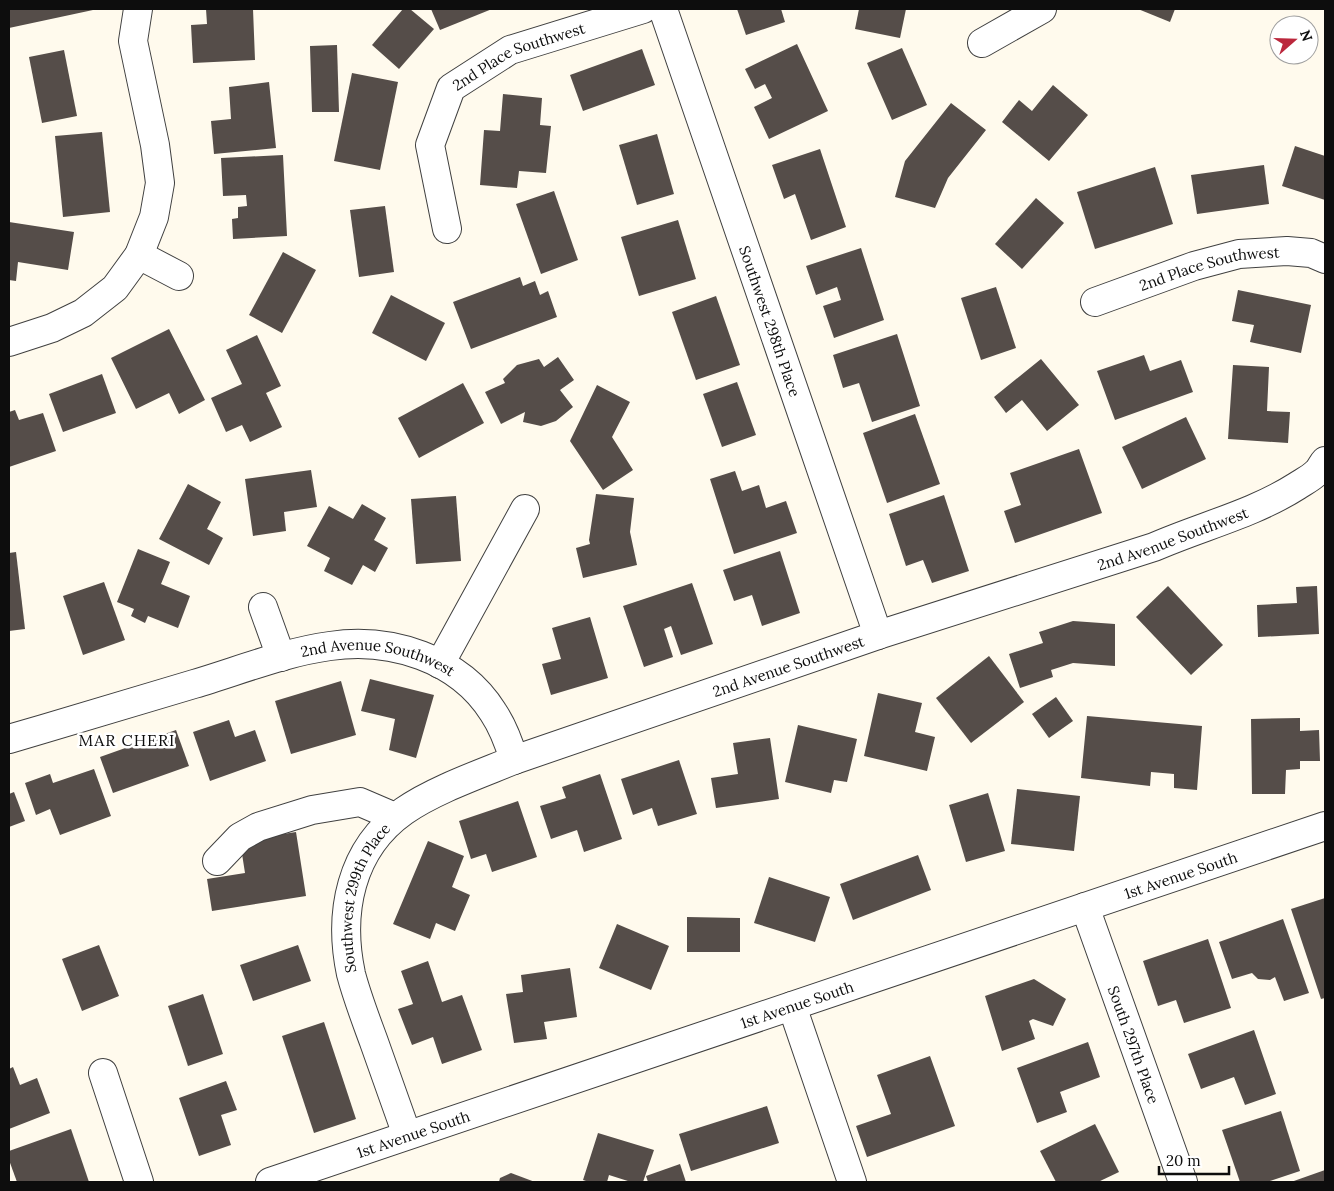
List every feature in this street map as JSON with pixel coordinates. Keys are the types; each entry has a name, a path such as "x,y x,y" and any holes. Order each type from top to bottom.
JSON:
{"street":[{"path":"9,342 52,328 83,313 116,288 139,255 154,217 160,183 155,145 133,41 138,9"},
{"name":"2nd Place Southwest","path":"446,230 430,145 451,88 510,50 643,9"},
{"name":"Southwest 298th Place","path":"663,9 878,634"},
{"path":"982,43 1042,9"},
{"name":"2nd Place Southwest","path":"1095,302 1194,266 1240,254 1286,250 1311,253 1325,259"},
{"path":"139,255 179,276"},
{"name":"2nd Avenue Southwest","path":"10,734 281,657 329,646 357,643 404,650 440,664 464,678 493,710 502,727 514,760 878,634 1154,547 1189,532 1227,520 1263,505 1291,489 1316,473 1325,460"},
{"path":"440,664 525,509"},
{"name":"2nd Avenue Southwest","path":"263,607 281,657"},
{"name":"Southwest 299th Place","path":"407,1135 351,974 346,924 347,900 358,865 373,840 395,817 458,783 514,760"},
{"path":"217,861 240,837 258,827 312,810 360,802 395,817"},
{"name":"1st Avenue South","path":"270,1182 1325,826"},
{"name":"South 297th Place","path":"1085,907 1182,1182"},
{"path":"792,1006 852,1182"},
{"path":"103,1073 139,1182"}],"building":[{"path":"9,9 93,9 93,10 9,28"},
{"path":"206,9 253,9 255,60 193,63 191,25 207,24"},
{"path":"403,9 410,9 434,29 399,69 372,45"},
{"path":"431,9 492,9 440,30"},
{"path":"737,9 781,9 785,22 746,35"},
{"path":"859,9 906,9 900,38 855,29"},
{"path":"1138,9 1175,9 1170,22"},
{"path":"797,44 828,111 769,139 754,107 772,98 765,84 755,89 745,69"},
{"path":"337,45 339,112 312,112 310,46"},
{"path":"902,48 927,105 892,120 867,63"},
{"path":"642,49 655,85 583,111 570,75"},
{"path":"64,50 77,116 42,123 29,57"},
{"path":"352,73 398,82 380,170 334,161"},
{"path":"269,82 276,148 214,154 211,121 231,119 229,87"},
{"path":"1053,85 1088,115 1049,161 1002,122 1019,100 1032,111"},
{"path":"503,94 542,98 540,125 551,126 546,173 519,171 517,188 480,185 484,130 500,131"},
{"path":"951,103 986,130 948,178 935,208 895,197 905,161"},
{"path":"102,132 110,212 63,217 55,136"},
{"path":"657,134 674,194 637,205 619,145"},
{"path":"1295,146 1325,156 1325,200 1282,186"},
{"path":"820,149 846,227 811,240 795,194 784,199 772,165"},
{"path":"283,155 287,236 233,239 232,219 238,218 238,207 247,206 246,195 223,196 221,158"},
{"path":"1264,165 1269,204 1197,214 1191,175"},
{"path":"1155,167 1173,224 1095,249 1077,192"},
{"path":"554,191 578,260 541,274 516,204"},
{"path":"1036,198 1064,223 1022,269 995,244"},
{"path":"385,206 394,272 359,277 350,210"},
{"path":"678,220 696,279 639,296 621,237"},
{"path":"9,222 74,232 68,270 18,262 16,281 9,280"},
{"path":"861,248 884,320 834,338 823,306 841,300 837,287 816,295 806,266"},
{"path":"283,252 316,270 282,333 249,315"},
{"path":"520,277 523,286 535,281 540,295 548,291 557,317 471,349 453,302"},
{"path":"996,287 1016,348 981,360 961,298"},
{"path":"1238,290 1311,305 1301,353 1250,342 1254,325 1232,321"},
{"path":"391,295 445,323 426,361 372,333"},
{"path":"716,296 740,365 696,380 672,312"},
{"path":"169,329 205,400 179,414 169,393 136,409 111,358"},
{"path":"897,334 920,406 872,422 859,383 843,388 833,355"},
{"path":"257,335 281,386 266,393 282,427 250,442 242,425 226,432 211,398 242,384 226,350"},
{"path":"1144,355 1150,371 1181,360 1193,392 1115,420 1097,371"},
{"path":"558,357 574,380 560,390 573,407 556,421 541,426 523,422 525,412 501,424 485,392 505,383 503,379 517,365 539,359 544,367"},
{"path":"1041,359 1079,405 1047,431 1022,400 1006,413 994,397"},
{"path":"1233,365 1269,367 1267,411 1290,412 1288,443 1228,439"},
{"path":"102,374 116,413 63,432 49,394"},
{"path":"737,382 756,435 722,447 703,394"},
{"path":"463,383 484,423 419,458 398,418"},
{"path":"597,385 630,402 612,437 633,470 603,490 570,441"},
{"path":"15,410 19,420 43,413 56,451 9,467 9,412"},
{"path":"915,414 940,484 887,503 863,433"},
{"path":"1186,417 1206,459 1142,489 1122,447"},
{"path":"1079,449 1102,513 1015,543 1004,511 1021,505 1010,473"},
{"path":"311,470 317,507 284,512 286,531 253,536 245,479"},
{"path":"735,471 742,491 759,485 766,508 786,501 797,533 734,554 710,479"},
{"path":"188,484 221,502 207,529 223,538 209,565 159,539"},
{"path":"596,494 634,498 630,532 637,565 583,578 576,548 590,544"},
{"path":"944,495 969,571 932,583 923,560 906,566 889,514"},
{"path":"456,496 461,561 416,564 411,499"},
{"path":"362,504 386,518 374,540 388,548 375,572 363,565 352,585 324,571 330,558 307,546 329,506 353,519"},
{"path":"138,549 170,562 161,584 190,596 178,628 148,616 145,623 131,616 134,609 117,602"},
{"path":"780,551 800,613 762,626 752,595 734,601 723,570"},
{"path":"16,552 25,629 9,631 9,553"},
{"path":"104,582 125,640 83,655 63,596"},
{"path":"692,583 713,644 681,655 671,626 664,629 673,657 644,667 623,606"},
{"path":"1168,586 1223,645 1191,675 1136,617"},
{"path":"1317,586 1319,634 1258,637 1257,605 1297,603 1296,587"},
{"path":"590,617 608,678 551,695 542,664 561,659 552,628"},
{"path":"1073,621 1115,624 1115,666 1073,663 1051,670 1053,677 1020,688 1009,654 1043,643 1039,632"},
{"path":"989,656 1024,702 971,743 936,698"},
{"path":"370,679 434,695 416,758 389,750 395,719 361,711"},
{"path":"341,681 356,735 291,754 275,701"},
{"path":"878,693 922,703 915,732 935,737 927,771 864,756"},
{"path":"1056,697 1073,721 1049,738 1032,714"},
{"path":"1087,716 1202,726 1197,790 1174,788 1174,774 1151,772 1150,786 1081,778"},
{"path":"1300,718 1300,731 1319,730 1320,761 1300,761 1300,769 1286,770 1285,794 1252,794 1251,719"},
{"path":"229,720 235,737 255,730 266,761 210,781 193,732"},
{"path":"798,725 857,739 847,782 834,780 831,793 785,782"},
{"path":"176,730 189,766 113,793 100,757"},
{"path":"770,738 779,799 716,808 711,778 738,774 733,743"},
{"path":"679,760 697,814 658,826 652,808 633,815 621,779"},
{"path":"94,769 111,816 60,835 50,809 36,815 25,783 50,774 53,783"},
{"path":"600,774 622,839 584,852 577,830 551,839 540,806 566,798 562,787"},
{"path":"1017,789 1080,796 1074,851 1011,844"},
{"path":"14,792 25,821 9,827 9,794"},
{"path":"988,793 1005,851 966,862 949,805"},
{"path":"518,801 537,857 492,872 486,854 471,859 459,821"},
{"path":"296,832 306,896 212,911 207,879 245,873 240,841"},
{"path":"428,841 464,856 452,887 470,895 455,931 436,923 430,939 393,924"},
{"path":"918,855 931,890 853,920 840,884"},
{"path":"769,877 830,897 815,942 754,923"},
{"path":"1325,898 1325,998 1321,999 1291,909"},
{"path":"687,917 740,918 740,952 687,952"},
{"path":"1283,919 1309,993 1284,1001 1275,977 1270,980 1258,979 1252,973 1232,979 1219,942"},
{"path":"617,924 669,946 651,990 599,968"},
{"path":"1208,939 1231,1008 1184,1023 1176,1000 1158,1006 1143,961"},
{"path":"99,945 119,996 82,1011 62,959"},
{"path":"298,945 311,981 253,1001 240,965"},
{"path":"428,961 442,1002 462,995 482,1050 442,1064 433,1037 412,1045 398,1009 413,1004 401,971"},
{"path":"570,968 577,1017 544,1022 547,1039 514,1043 506,994 523,992 521,975"},
{"path":"1034,979 1066,999 1053,1026 1033,1019 1029,1021 1035,1039 1002,1051 985,996"},
{"path":"203,994 223,1054 188,1066 168,1006"},
{"path":"324,1022 356,1119 314,1133 282,1036"},
{"path":"1254,1030 1276,1094 1245,1105 1234,1077 1201,1089 1188,1054"},
{"path":"1088,1042 1100,1077 1060,1092 1067,1112 1037,1123 1017,1068"},
{"path":"930,1056 955,1126 867,1157 856,1126 891,1114 877,1075"},
{"path":"13,1067 20,1085 37,1078 50,1113 9,1129 9,1069"},
{"path":"226,1081 237,1110 221,1115 231,1145 199,1156 179,1098"},
{"path":"767,1106 779,1143 691,1171 679,1134"},
{"path":"1281,1111 1300,1171 1267,1182 1240,1182 1222,1130"},
{"path":"1095,1124 1119,1172 1098,1182 1056,1182 1040,1151"},
{"path":"71,1129 89,1182 17,1182 9,1160 9,1151"},
{"path":"598,1133 654,1150 643,1182 631,1182 609,1175 607,1182 583,1180"},
{"path":"680,1164 686,1182 648,1182 646,1176"},
{"path":"1325,1170 1325,1182 1291,1182"},
{"path":"511,1173 535,1182 499,1182 500,1178"}],"district":[{"name":"MAR CHERI","path":"127,740"}]}
